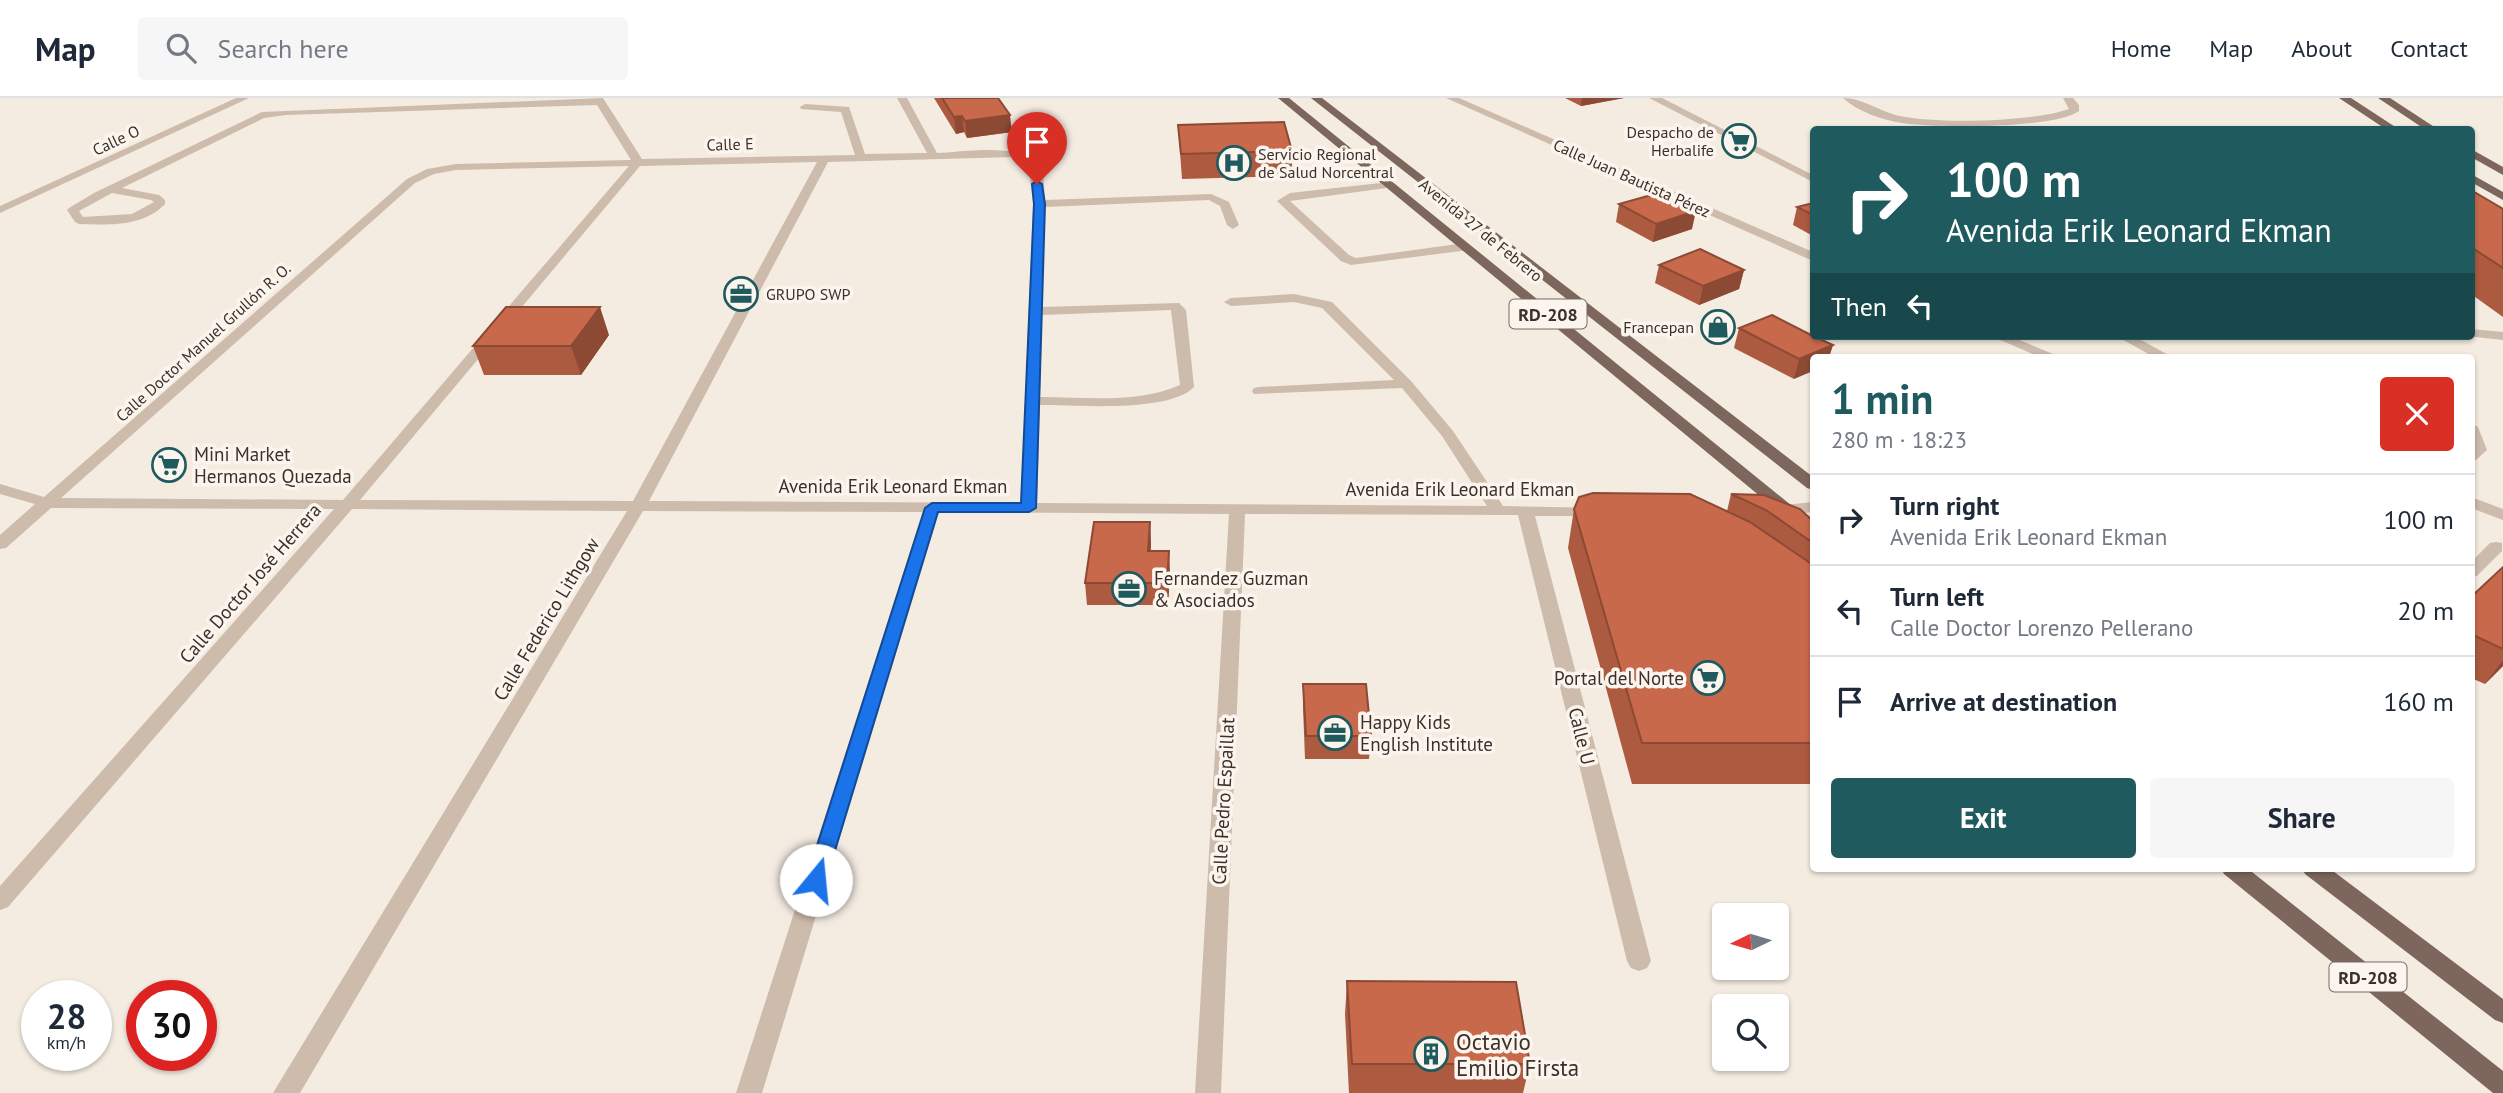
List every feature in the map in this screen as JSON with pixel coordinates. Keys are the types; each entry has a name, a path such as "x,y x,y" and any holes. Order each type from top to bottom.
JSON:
{"main road":[{"name":"Avenida 27 de Febrero","path":"1283,98 1810,529"},
{"name":"Avenida 27 de Febrero","path":"1316,98 1810,483"},
{"path":"2344,98 2389,126"},
{"path":"2383,98 2428,126"},
{"path":"2475,154 2503,172"},
{"path":"2475,180 2503,197"},
{"name":"RD-208","path":"2237,872 2503,1086"},
{"name":"RD-208","path":"2319,872 2503,1013"}],"street":[{"name":"Calle O","path":"0,211 244,98"},
{"path":"902,98 934,156"},
{"name":"Calle Juan Bautista Pérez","path":"1451,98 1810,256"},
{"path":"1654,98 1810,177"},
{"path":"1849,98 1884,115 1925,122 2068,115 2074,111 2074,106 2067,98"},
{"path":"111,189 155,197 161,202 157,209 135,218 79,220 73,209 111,189 262,116 286,112 599,100 638,162"},
{"path":"805,107 836,106 845,109 861,157"},
{"path":"224,107 262,116"},
{"name":"Calle E","path":"431,171 456,167 1016,154 1030,158 1035,164 1039,204"},
{"name":"Calle Federico Lithgow","path":"286,1093 638,506 825,157"},
{"name":"Calle Doctor José Herrera","path":"0,901 346,505 638,162"},
{"name":"Calle Doctor Manuel Grullón R. O.","path":"0,544 411,181 431,171"},
{"path":"1390,185 1290,196 1283,201 1345,258 1355,262 1465,247"},
{"path":"1029,508 1039,204 1211,197 1225,204 1233,225"},
{"path":"1231,302 1319,300 1406,384 1448,435 1498,510"},
{"path":"1033,401 1147,399 1174,395 1187,387 1179,310 1174,306 1035,311"},
{"path":"2475,333 2503,335"},
{"path":"2008,340 2045,354"},
{"path":"2131,340 2159,354"},
{"path":"1259,391 1406,384"},
{"name":"Avenida Erik Leonard Ekman","path":"0,489 48,503 1613,511"},
{"path":"2475,504 2503,515"},
{"path":"749,1093 932,508"},
{"path":"1761,511 1810,508"},
{"name":"Calle Pedro Espaillat","path":"1208,1093 1237,509"},
{"name":"Calle U","path":"1525,510 1639,961"},
{"path":"2475,568 2496,547"}],"building":[{"path":"942,98 998,98 1010,115 965,121 962,116 954,117"},
{"path":"1284,122 1292,151 1181,154 1178,125"},
{"path":"2475,192 2503,209 2503,268 2475,250"},
{"path":"1658,193 1696,211 1656,224 1619,204"},
{"path":"1810,204 1810,214 1797,207"},
{"path":"1700,249 1744,270 1703,286 1659,265"},
{"path":"506,307 600,307 571,346 473,346"},
{"path":"1772,315 1810,334 1810,340 1822,340 1833,345 1799,359 1739,328"},
{"name":"Portal del Norte","path":"1593,493 1690,494 1750,522 1810,563 1810,743 1642,743 1574,509 1579,497"},
{"path":"1731,494 1764,495 1800,509 1810,518 1810,541 1766,510"},
{"path":"1094,522 1150,522 1148,551 1169,551 1167,583 1085,583"},
{"path":"2503,567 2503,649 2475,636 2475,593"},
{"path":"1303,684 1366,684 1371,736 1306,736"},
{"path":"1347,981 1516,982 1530,1064 1352,1064"}],"place":[{"name":"Despacho de Herbalife","path":"1739,141"},
{"name":"Servicio Regional de Salud Norcentral","path":"1234,163"},
{"name":"GRUPO SWP","path":"741,294"},
{"name":"Francepan","path":"1718,327"},
{"name":"Mini Market Hermanos Quezada","path":"169,465"},
{"name":"Fernandez Guzman & Asociados","path":"1129,589"},
{"name":"Portal del Norte","path":"1708,678"},
{"name":"Happy Kids English Institute","path":"1335,733"},
{"name":"Octavio Emilio Firsta","path":"1431,1054"}],"route":[{"path":"816,880 932,508 1029,508 1039,204 1037,184"}]}
